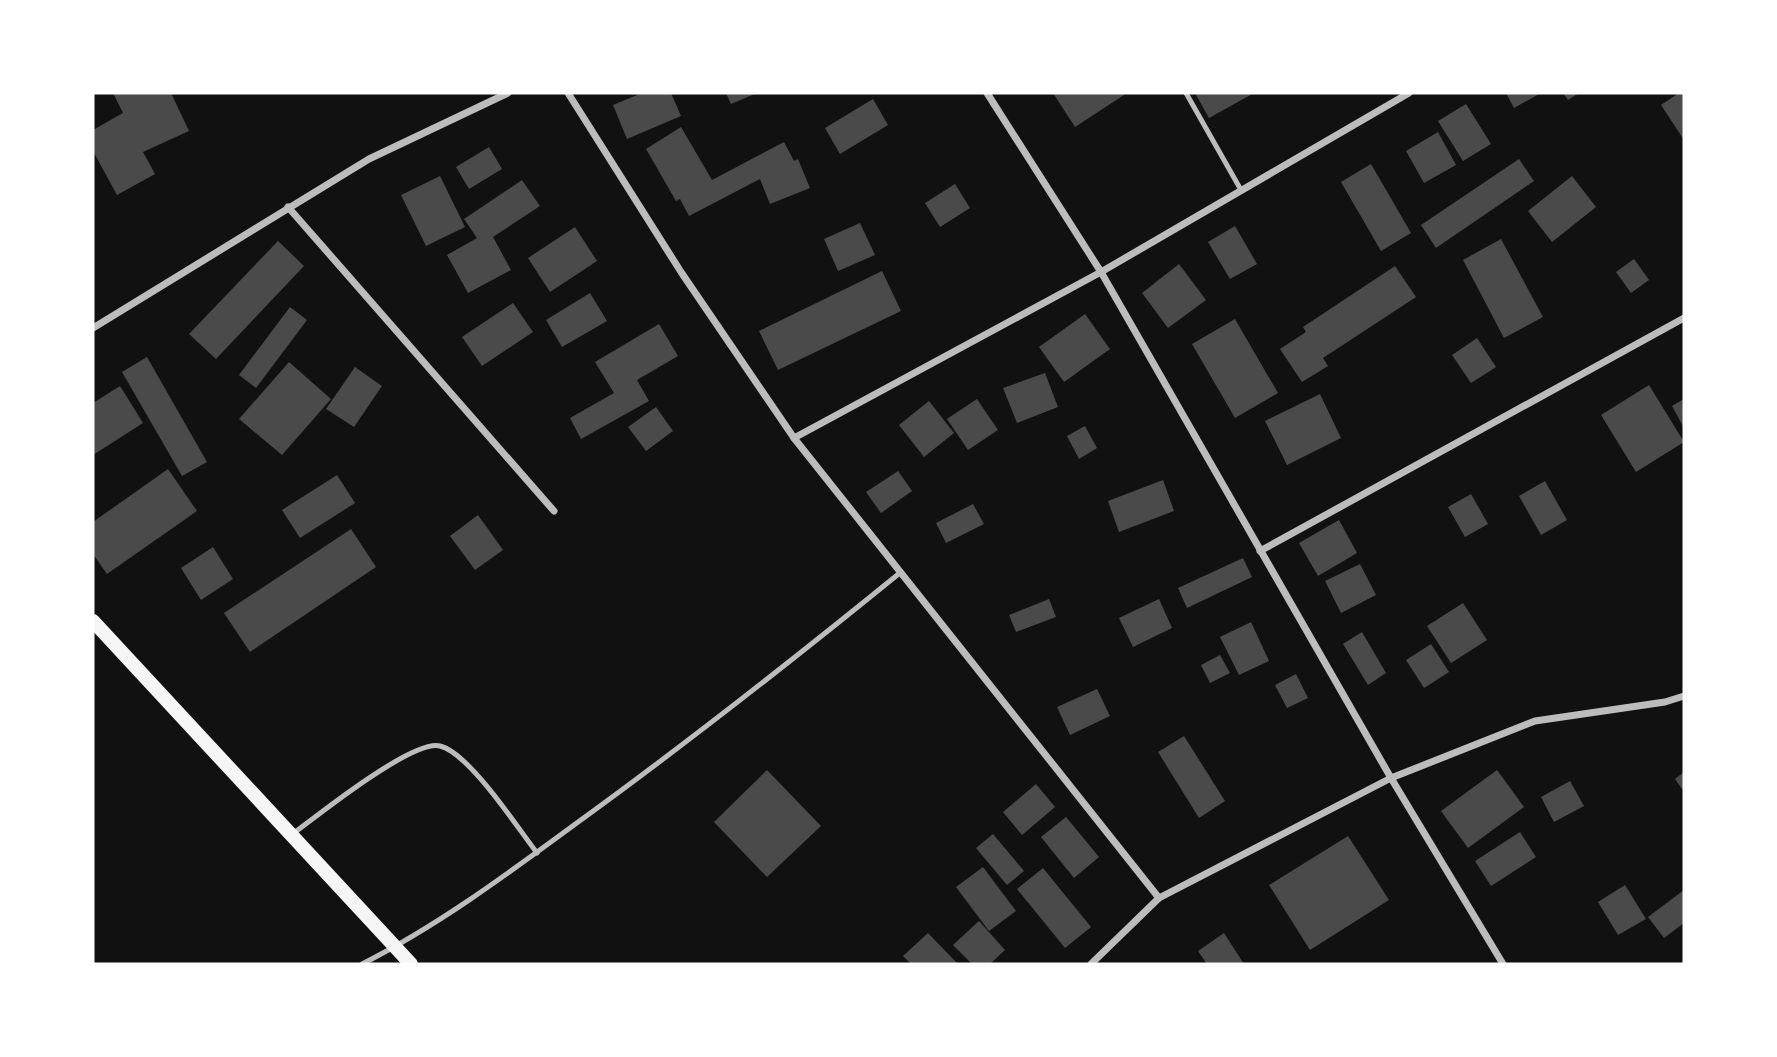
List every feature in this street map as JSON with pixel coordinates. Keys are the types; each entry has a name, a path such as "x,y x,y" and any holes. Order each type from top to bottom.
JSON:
{"main road":[{"path":"95,628 411,964"}],"street":[{"path":"93,328 369,159 508,93"},
{"path":"568,93 681,272 794,438 1159,898"},
{"path":"986,93 1101,272 1391,778 1503,964"},
{"path":"794,438 1101,272 1409,93"},
{"path":"288,207 554,511"},
{"path":"1261,551 1684,318"},
{"path":"1091,964 1159,898 1391,778 1535,720 1665,702 1684,696"}],"lane":[{"path":"1186,93 1241,190"},
{"path":"362,964 395,947 537,853 710,726 901,572"},
{"path":"291,835 373,775 423,748 439,745 463,757 537,853"}],"building":[{"path":"113,93 171,93 189,131 143,152 155,174 117,195 93,151 93,130 123,113"},
{"path":"642,93 671,93 681,116 627,139 613,105"},
{"path":"726,93 757,93 731,104"},
{"path":"1053,93 1127,93 1075,127"},
{"path":"1195,93 1254,93 1209,118"},
{"path":"1506,93 1541,93 1514,108"},
{"path":"1563,93 1579,93 1568,100"},
{"path":"1679,93 1684,93 1684,140 1661,105"},
{"path":"873,99 888,125 840,154 825,128"},
{"path":"1466,104 1491,144 1463,161 1438,121"},
{"path":"681,127 712,180 784,142 794,161 798,159 810,188 770,204 760,179 689,216 680,199 676,201 646,149"},
{"path":"1438,132 1456,165 1424,183 1406,151"},
{"path":"489,147 502,169 469,189 456,167"},
{"path":"1519,159 1534,181 1436,248 1421,225"},
{"path":"1371,164 1411,233 1381,251 1341,182"},
{"path":"440,176 465,227 426,246 401,195"},
{"path":"1572,176 1596,207 1552,242 1528,211"},
{"path":"522,180 540,206 493,237 511,270 468,293 447,255 477,238 464,219"},
{"path":"955,184 970,208 940,227 925,203"},
{"path":"860,223 875,255 838,271 824,239"},
{"path":"1235,226 1257,264 1230,279 1208,242"},
{"path":"575,227 597,261 550,292 528,258"},
{"path":"1501,239 1543,317 1504,338 1463,260"},
{"path":"278,241 304,266 216,359 189,334"},
{"path":"1634,259 1649,280 1631,293 1616,272"},
{"path":"1179,264 1206,300 1168,328 1142,293"},
{"path":"1395,266 1416,297 1323,358 1328,366 1302,382 1280,349 1306,332 1303,327"},
{"path":"882,271 901,311 778,370 759,331"},
{"path":"590,293 607,321 562,347 546,320"},
{"path":"513,303 533,332 482,366 462,337"},
{"path":"290,307 307,320 256,388 239,375"},
{"path":"1085,314 1110,349 1064,382 1039,347"},
{"path":"1235,319 1278,393 1235,418 1192,344"},
{"path":"659,324 678,356 637,380 649,401 581,439 570,418 614,393 595,362"},
{"path":"1477,338 1496,367 1471,383 1452,355"},
{"path":"147,357 207,462 182,476 122,372"},
{"path":"289,362 331,399 282,455 239,419"},
{"path":"355,367 382,386 354,427 326,409"},
{"path":"1045,373 1058,407 1017,423 1003,388"},
{"path":"1649,385 1684,442 1636,472 1601,415"},
{"path":"120,386 143,423 93,455 93,403"},
{"path":"1320,394 1341,438 1287,465 1265,421"},
{"path":"977,399 998,430 968,450 947,419"},
{"path":"1684,399 1684,428 1672,406"},
{"path":"929,401 954,433 924,457 899,425"},
{"path":"656,407 673,431 646,451 628,427"},
{"path":"1085,426 1097,448 1079,459 1067,436"},
{"path":"168,469 197,511 107,574 93,554 93,522"},
{"path":"898,471 912,491 881,513 866,492"},
{"path":"337,475 355,503 300,538 282,510"},
{"path":"1163,480 1174,511 1119,532 1108,501"},
{"path":"1545,481 1567,520 1541,535 1519,496"},
{"path":"1471,494 1488,524 1465,537 1448,507"},
{"path":"973,504 984,524 946,543 936,523"},
{"path":"478,515 503,550 475,570 450,536"},
{"path":"1339,520 1357,553 1318,576 1299,543"},
{"path":"351,529 376,567 250,652 224,613"},
{"path":"213,547 233,579 201,600 181,568"},
{"path":"1243,558 1252,577 1187,608 1178,588"},
{"path":"1360,564 1376,595 1341,613 1325,581"},
{"path":"1049,599 1056,617 1016,632 1009,615"},
{"path":"1159,599 1172,628 1133,647 1119,618"},
{"path":"1463,603 1487,640 1451,663 1427,626"},
{"path":"1251,622 1269,661 1239,675 1220,637"},
{"path":"1362,632 1386,673 1368,685 1343,644"},
{"path":"1431,644 1449,672 1424,688 1406,660"},
{"path":"1220,655 1230,673 1210,683 1201,665"},
{"path":"1296,674 1308,698 1287,708 1275,685"},
{"path":"1097,689 1110,716 1070,735 1057,707"},
{"path":"1184,736 1225,801 1199,818 1158,752"},
{"path":"767,770 821,826 767,877 714,822"},
{"path":"1497,770 1524,807 1468,848 1441,811"},
{"path":"1684,772 1684,792 1675,779"},
{"path":"1570,781 1584,806 1554,822 1541,797"},
{"path":"1036,784 1055,807 1022,835 1003,812"},
{"path":"1066,817 1099,857 1074,878 1041,837"},
{"path":"1520,832 1536,857 1491,886 1475,861"},
{"path":"993,834 1024,871 1007,885 976,848"},
{"path":"1348,836 1389,900 1310,950 1269,885"},
{"path":"983,867 1016,911 989,931 956,887"},
{"path":"1043,868 1091,927 1065,948 1017,889"},
{"path":"1625,885 1646,919 1618,935 1598,902"},
{"path":"1684,890 1684,923 1664,938 1648,917"},
{"path":"979,921 1005,950 990,964 972,964 953,945"},
{"path":"928,933 958,964 911,964 903,956"},
{"path":"1224,933 1244,964 1207,964 1198,951"}]}
